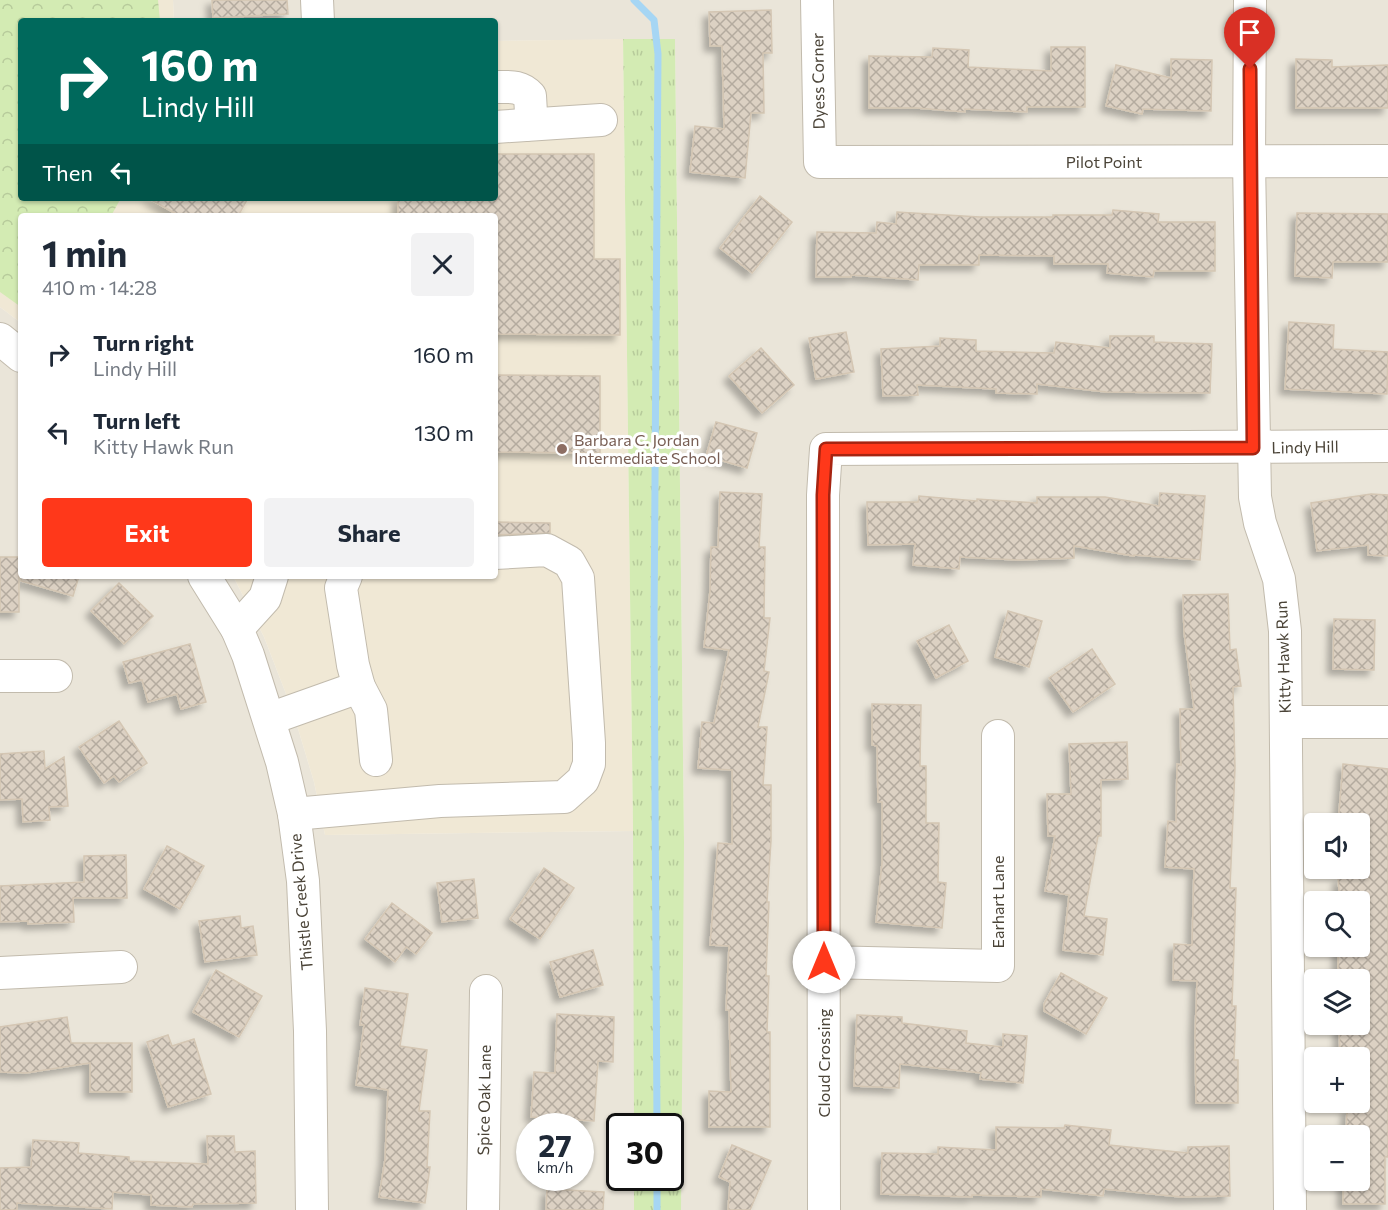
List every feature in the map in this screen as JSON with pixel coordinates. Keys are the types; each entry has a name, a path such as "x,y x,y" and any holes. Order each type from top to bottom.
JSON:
{"street":[{"name":"Dyess Corner","path":"817,0 820,162"},
{"name":"Kitty Hawk Run","path":"1250,0 1249,162 1255,497 1260,523 1279,579 1285,631 1290,1210"},
{"path":"498,87 524,89 530,96 531,113 510,126"},
{"path":"510,126 601,120"},
{"name":"Pilot Point","path":"820,162 1388,161"},
{"path":"0,339 18,354"},
{"name":"Lindy Hill","path":"826,449 1388,446"},
{"name":"Cloud Crossing","path":"824,1210 823,495 826,449"},
{"path":"294,814 440,801 564,797 583,780 589,764 589,743 578,578 569,562 547,550 498,553"},
{"name":"Thistle Creek Drive","path":"206,579 237,629 248,655 282,762 294,814 303,881 310,1031 312,1210"},
{"path":"237,629 265,598 272,579"},
{"path":"345,579 341,588 348,632 359,687 371,710 376,760"},
{"path":"0,676 56,676"},
{"path":"268,719 359,687"},
{"path":"1286,722 1388,722"},
{"name":"Earhart Lane","path":"824,962 998,966 998,736"},
{"path":"0,973 122,967"},
{"name":"Spice Oak Lane","path":"483,1210 486,991"}],"shaded area":[{"name":"Barbara C. Jordan Intermediate School","path":"0,0 173,0 174,18 18,18 18,201 498,201 498,41 623,39 633,831 325,835 314,782 293,712 264,637 235,579 498,579 498,213 18,213 18,321 0,307"},
{"path":"173,0 1388,0 1388,1210 0,1210 0,307 18,321 18,579 235,579 264,637 293,712 314,782 325,835 633,831 684,842 675,39 498,41 498,18 174,18"}],"green space":[{"path":"0,0 158,0 160,18 18,18 18,201 119,201 113,213 18,213 18,305 0,292"},
{"path":"623,39 675,39 684,842 682,1113 634,1113 633,831"},
{"path":"634,1191 681,1191 681,1210 634,1210"}],"building":[{"path":"212,0 287,0 288,14 213,18"},
{"path":"771,10 772,53 763,53 764,113 751,113 745,178 690,172 695,126 724,129 722,46 710,46 709,12"},
{"path":"1051,47 1085,47 1085,107 1027,107 1027,112 869,108 869,56 932,57 933,48 969,50 968,67 1051,71"},
{"path":"1171,59 1212,60 1211,111 1143,109 1142,114 1106,106 1116,65 1171,78"},
{"path":"1296,59 1332,60 1332,67 1388,65 1388,108 1296,108"},
{"path":"498,154 594,154 594,259 620,259 620,335 498,334 498,213 398,213 398,201 498,201"},
{"path":"760,196 792,222 752,273 720,248"},
{"path":"153,201 246,201 240,213 175,213"},
{"path":"1113,210 1159,214 1158,222 1215,222 1215,271 1154,271 1153,277 1107,273 1108,264 1054,264 1054,256 979,255 979,265 919,265 918,280 851,275 851,277 816,277 817,232 876,233 877,222 896,224 897,212 980,217 1053,217 1053,215 1112,215"},
{"path":"1297,213 1388,214 1388,262 1333,262 1332,278 1295,276"},
{"path":"1289,322 1334,325 1333,349 1388,352 1387,394 1285,389"},
{"path":"846,332 854,372 816,379 809,338"},
{"path":"1110,336 1154,336 1154,342 1212,344 1210,393 1106,392 1037,384 1037,394 996,393 996,389 917,385 918,395 883,396 881,349 940,346 940,338 976,340 976,351 1054,353 1056,342 1110,348"},
{"path":"761,348 794,385 762,413 729,376"},
{"path":"498,375 600,376 600,453 498,452"},
{"path":"716,422 757,433 747,468 706,456"},
{"path":"720,492 762,494 759,547 765,547 764,618 770,618 764,671 769,672 758,727 767,727 763,785 771,785 766,976 769,976 767,1032 770,1032 770,1127 709,1127 709,1091 731,1092 729,1010 726,1010 729,946 710,945 718,843 732,844 732,770 698,768 702,722 714,723 729,650 704,647 710,591 711,547 718,547"},
{"path":"1160,493 1205,496 1200,560 1134,556 1074,546 1074,558 1018,560 960,557 959,569 913,565 915,544 868,545 867,502 918,502 919,496 1037,503 1037,497 1105,497 1159,506"},
{"path":"1371,494 1388,495 1388,556 1368,555 1368,545 1317,551 1311,503"},
{"path":"498,522 550,523 550,533 498,535"},
{"path":"0,557 18,557 19,612 0,612"},
{"path":"21,579 78,579 73,596 21,581"},
{"path":"119,583 153,616 124,644 91,611"},
{"path":"1228,594 1230,650 1236,649 1241,686 1233,687 1235,768 1230,888 1236,888 1232,1006 1236,1006 1234,1060 1238,1060 1238,1103 1196,1103 1197,981 1173,980 1174,944 1192,945 1194,869 1165,867 1168,821 1176,822 1177,764 1181,765 1180,709 1194,709 1184,632 1183,595"},
{"path":"1008,611 1042,621 1029,667 995,657"},
{"path":"1334,619 1375,620 1374,670 1333,669"},
{"path":"949,625 968,661 936,678 917,641"},
{"path":"190,644 206,702 181,709 177,694 148,702 142,680 129,683 123,662"},
{"path":"1092,649 1115,684 1073,712 1049,678"},
{"path":"872,704 921,705 920,766 926,766 926,823 939,823 938,882 946,883 942,928 876,922 882,863 882,802 878,802 877,746 872,745"},
{"path":"119,721 147,763 119,782 114,776 104,783 79,747"},
{"path":"1127,742 1128,779 1101,780 1101,836 1098,836 1084,916 1107,919 1103,955 1063,950 1069,895 1045,891 1055,836 1048,836 1047,794 1071,794 1069,744"},
{"path":"44,751 45,769 64,757 68,806 49,807 50,820 23,822 22,799 0,800 0,754"},
{"path":"1343,764 1388,769 1388,1157 1385,1157 1385,1204 1343,1204 1343,1191 1370,1191 1370,1125 1346,1125 1347,1113 1370,1113 1370,1047 1340,1047 1339,1035 1370,1035 1370,969 1338,969 1338,957 1370,957 1370,891 1339,891 1338,879 1370,879 1370,813 1339,813"},
{"path":"167,846 204,866 180,909 144,889"},
{"path":"126,855 127,898 73,898 74,922 28,924 28,921 0,922 0,886 84,882 84,856"},
{"path":"544,868 574,888 540,939 510,919"},
{"path":"474,879 478,918 442,922 437,883"},
{"path":"392,903 432,933 416,954 406,947 395,962 365,939"},
{"path":"240,916 241,928 253,926 257,955 205,962 199,921"},
{"path":"593,950 603,985 560,997 550,962"},
{"path":"216,970 262,996 239,1037 193,1012"},
{"path":"1061,973 1107,998 1086,1034 1044,1011 1044,1004"},
{"path":"365,988 408,994 400,1046 427,1050 419,1111 430,1111 427,1167 430,1167 425,1203 379,1197 385,1159 388,1090 356,1085 364,1025 360,1025"},
{"path":"557,1014 614,1017 613,1062 598,1061 594,1121 594,1113 531,1113 534,1072 555,1073"},
{"path":"857,1015 902,1017 902,1023 967,1031 966,1043 1003,1047 1003,1034 1027,1036 1023,1083 980,1079 981,1073 900,1064 899,1088 854,1086"},
{"path":"67,1017 71,1043 132,1043 132,1092 90,1092 90,1063 26,1073 0,1072 0,1027"},
{"path":"168,1035 172,1046 194,1039 211,1094 168,1107 147,1042"},
{"path":"1065,1125 1111,1130 1109,1145 1188,1153 1188,1147 1229,1146 1230,1196 1181,1197 1104,1189 1103,1196 1041,1189 1041,1197 881,1194 882,1153 938,1154 938,1147 996,1150 996,1127 1064,1128"},
{"path":"207,1136 234,1136 235,1152 255,1151 256,1203 193,1204 192,1207 151,1205 151,1195 113,1192 112,1209 17,1203 17,1210 0,1210 0,1168 31,1167 33,1140 79,1143 78,1153 129,1157 129,1161 208,1164"},
{"path":"732,1145 771,1161 750,1210 728,1210 730,1182 719,1177"},
{"path":"547,1191 604,1192 603,1210 546,1210"}],"waterway":[{"path":"634,0 654,20 658,54 654,626 657,1113"},
{"path":"657,1191 657,1210"}],"place":[{"name":"Barbara C. Jordan Intermediate School","path":"562,449"}],"route":[{"path":"824,962 823,495 826,449 1253,448 1250,69"}]}
